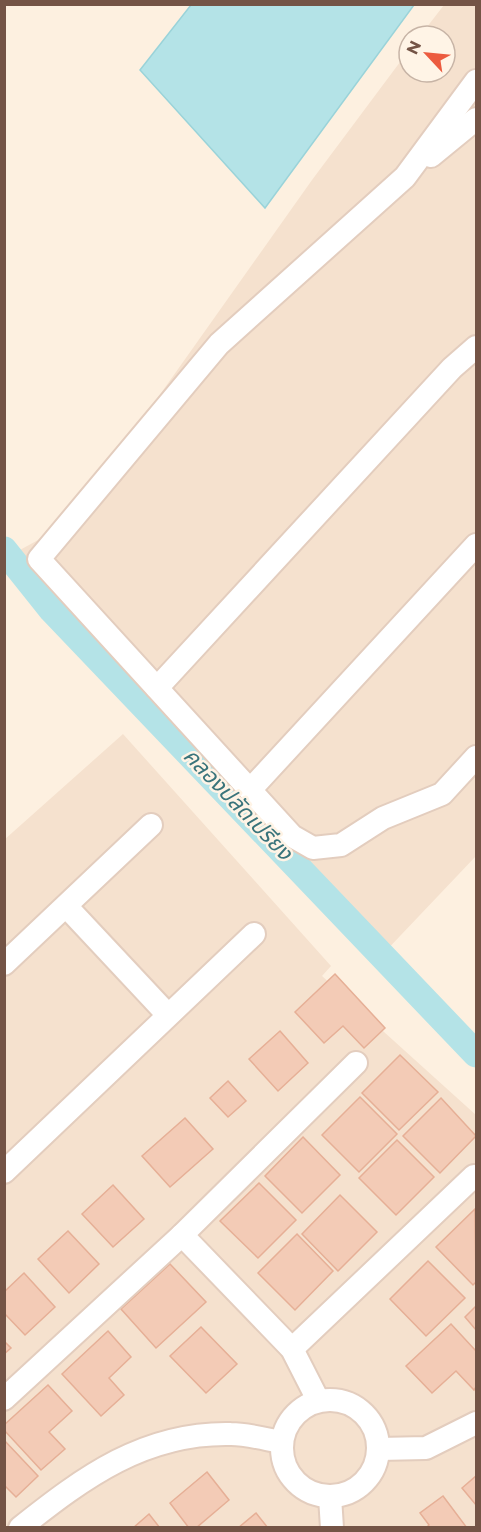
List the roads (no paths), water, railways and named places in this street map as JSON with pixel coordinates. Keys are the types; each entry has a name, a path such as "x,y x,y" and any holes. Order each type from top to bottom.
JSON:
{"street":[{"path":"405,177 477,81"},
{"path":"477,119 405,177 219,344 39,559 292,836 314,848 341,844 383,818 442,794 477,757"},
{"path":"157,688 452,368 477,347"},
{"path":"250,790 477,545"},
{"path":"4,964 151,825"},
{"path":"66,906 168,1014"},
{"path":"4,1172 254,934"},
{"path":"4,1400 182,1235 356,1063"},
{"path":"292,1349 474,1176"},
{"path":"182,1235 292,1349 318,1400"},
{"path":"318,1400 348,1402 371,1420 379,1449 375,1467 364,1483 349,1493 330,1497 310,1493 293,1480 283,1462 281,1442 287,1423 301,1408 318,1400"},
{"path":"379,1449 426,1448 477,1423"},
{"path":"20,1527 71,1487 130,1453 183,1437 232,1434 281,1442"},
{"path":"330,1497 332,1527"}],"water":[{"path":"191,4 414,5 400,24 397,24 397,28 265,208 140,70"}],"waterway":[{"name":"คลองปลัดเปรียง","path":"4,550 52,610 476,1054"}]}
